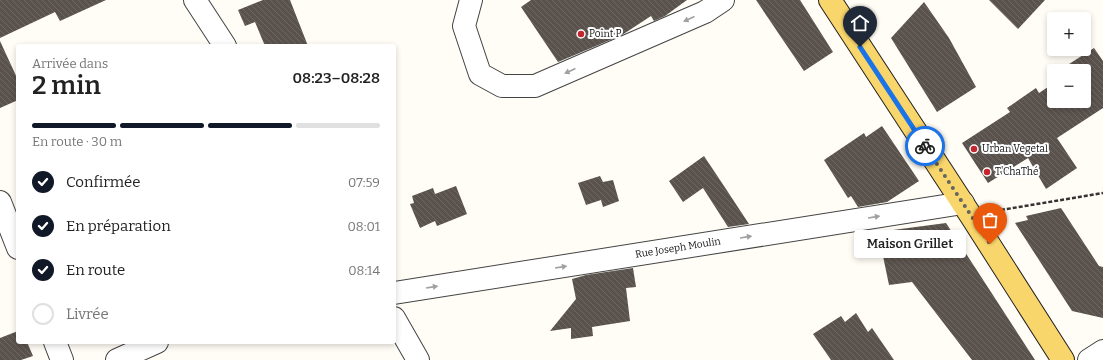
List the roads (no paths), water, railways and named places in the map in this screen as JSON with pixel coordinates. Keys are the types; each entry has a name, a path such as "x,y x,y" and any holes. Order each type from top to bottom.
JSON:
{"main road":[{"path":"830,0 968,211 1063,360"}],"street":[{"path":"195,0 224,44"},
{"path":"471,0 464,26 480,74 502,86 535,86 705,12 723,0"},
{"path":"0,202 16,243"},
{"name":"Rue Joseph Moulin","path":"396,293 968,211"},
{"path":"396,322 418,360"},
{"path":"56,344 62,360"},
{"path":"117,360 153,344"},
{"path":"1088,360 1103,351"}],"place":[{"name":"Point P","path":"581,34"},
{"name":"Urban Vegetal","path":"974,149"},
{"name":"T'ChaThé","path":"987,172"},
{"name":"Maison Grillet","path":"990,244"}]}
